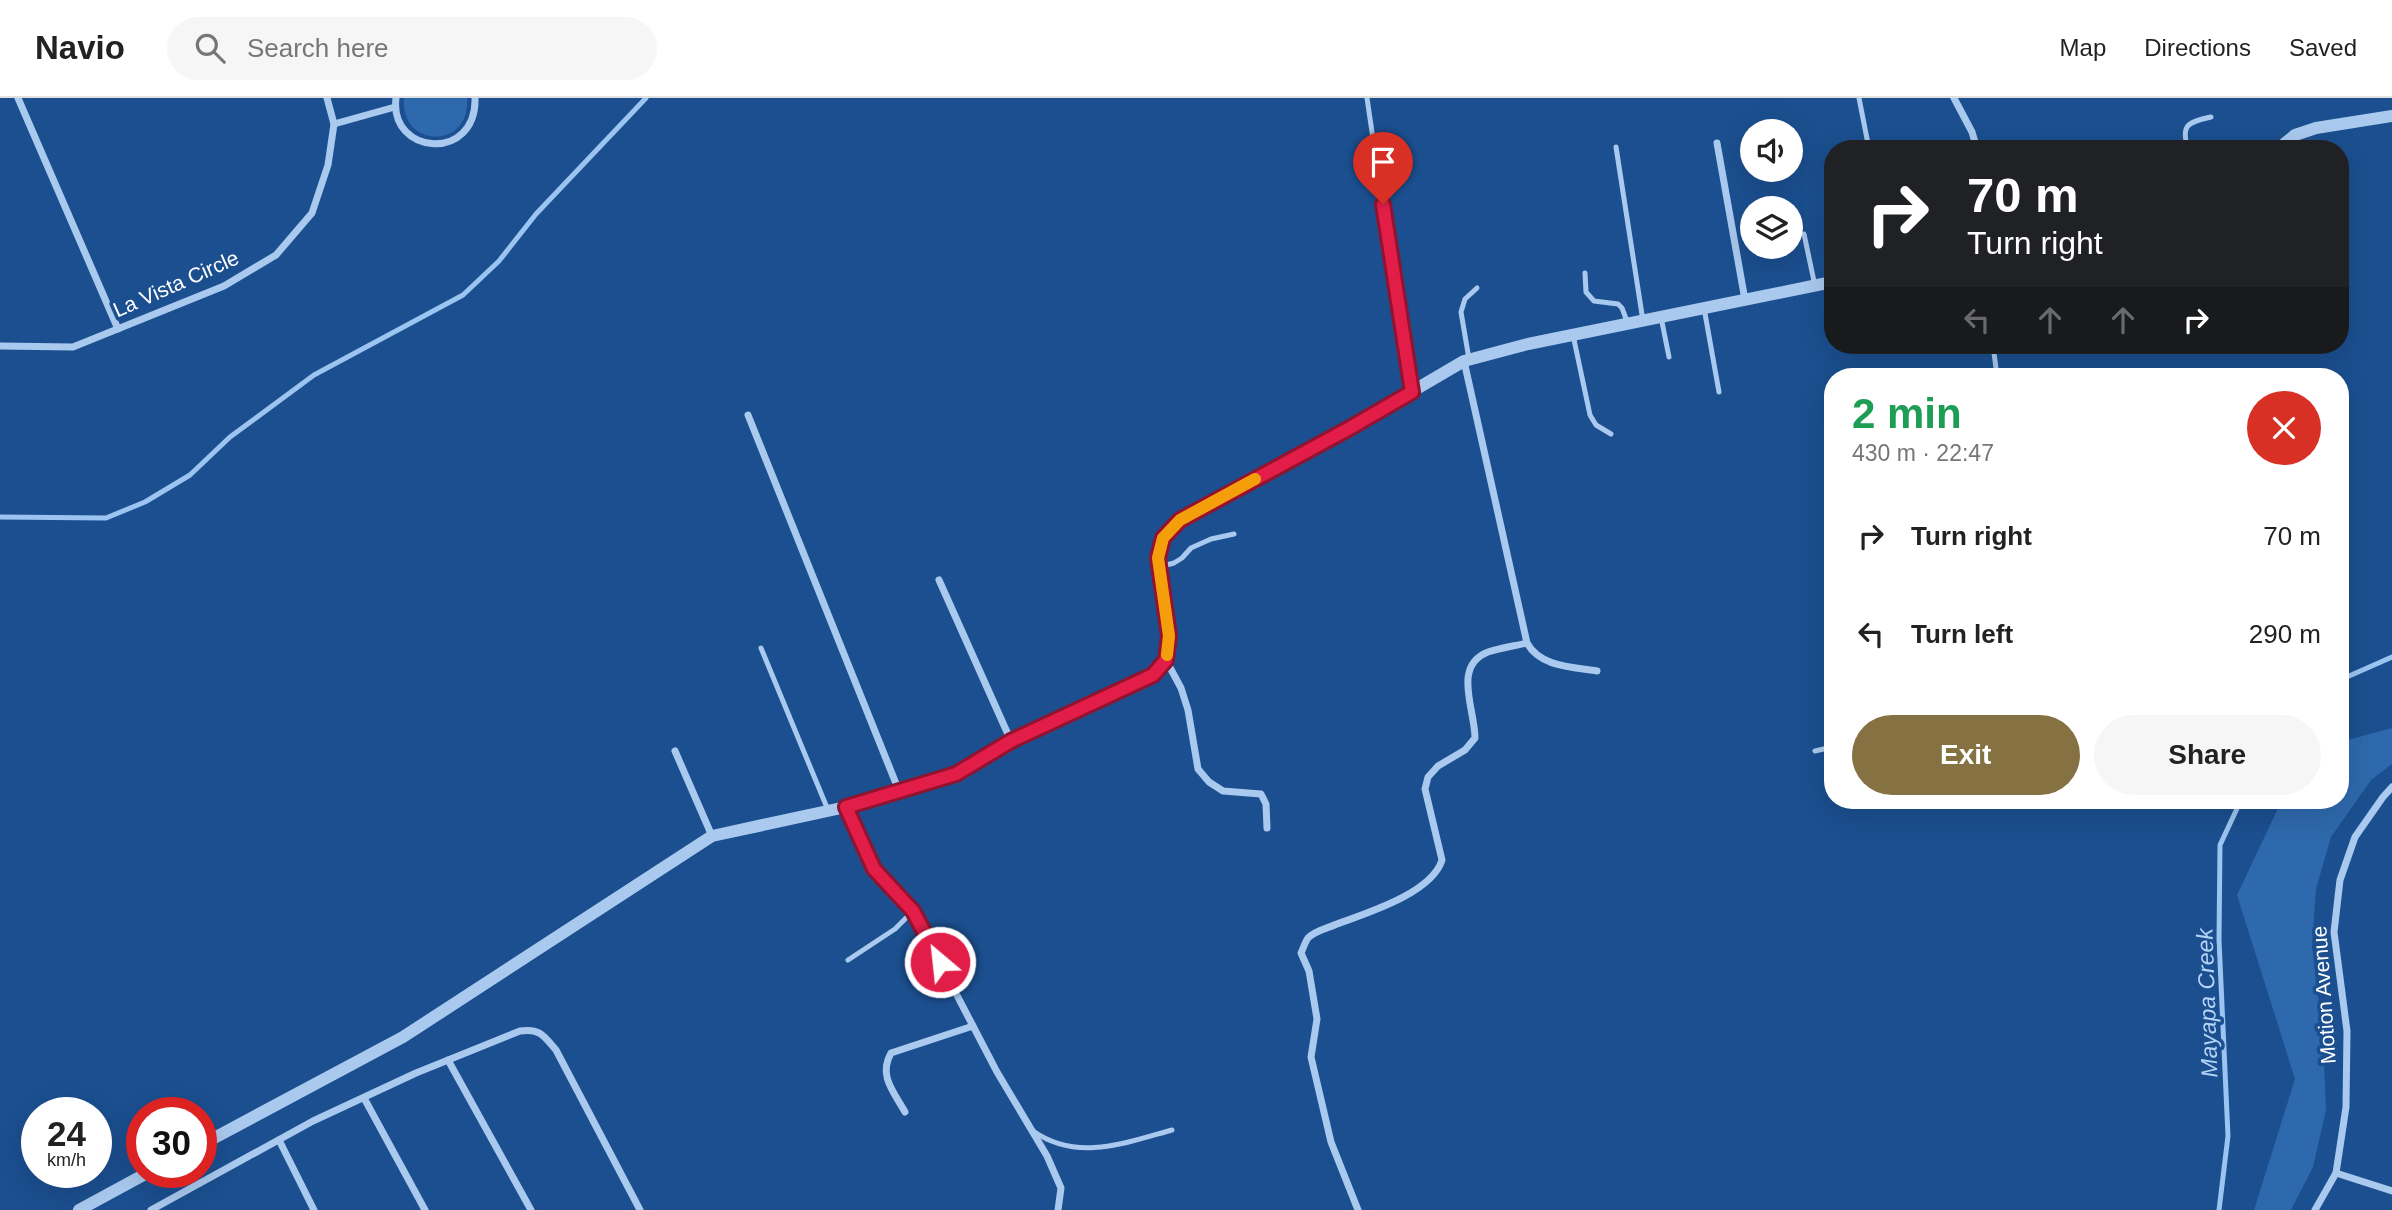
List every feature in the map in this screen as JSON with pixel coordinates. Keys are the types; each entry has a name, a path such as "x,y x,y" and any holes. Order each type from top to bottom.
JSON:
{"street":[{"path":"18,98 118,330"},
{"name":"La Vista Circle","path":"0,346 73,347 224,286 276,255 312,213 328,165 334,124 327,98"},
{"path":"334,124 396,102 398,119 404,130 425,143 438,145 462,135 470,125 475,112 475,98"},
{"path":"1954,98 1974,140"},
{"path":"2289,140 2295,135 2316,128 2392,116"},
{"path":"1717,143 1745,300"},
{"path":"217,1136 403,1037 712,836 846,807 956,774 1011,741 1153,675 1166,660 1169,636 1158,558 1163,538 1180,520 1467,361 1573,335 1824,284"},
{"path":"1467,361 1527,643 1538,657 1546,661 1597,671"},
{"path":"748,415 899,791"},
{"path":"939,580 1011,741"},
{"path":"1358,1210 1331,1142 1311,1057 1317,1019 1309,971 1301,953 1308,938 1383,907 1413,890 1439,870 1441,860 1426,789 1428,777 1438,766 1465,750 1475,738 1467,676 1473,662 1487,653 1527,643"},
{"path":"1166,660 1181,688 1188,710 1198,769 1209,782 1223,791 1261,794 1266,804 1267,828"},
{"path":"675,751 712,836"},
{"name":"Motion Avenue","path":"2315,1210 2336,1173 2346,1107 2347,1031 2334,932 2340,880 2356,837 2392,788"},
{"path":"846,807 874,869 913,911 973,1026 1047,1156 1061,1188 1058,1210"},
{"path":"905,1112 885,1072 885,1062 891,1053 973,1026"},
{"path":"151,1210 364,1097 520,1031 532,1030 542,1035 556,1050 639,1210"},
{"path":"448,1060 531,1210"},
{"path":"364,1097 425,1210"},
{"path":"279,1140 314,1210"},
{"path":"2336,1173 2392,1191"},
{"path":"79,1210 126,1184"}],"lane":[{"path":"1367,98 1412,392"},
{"path":"1859,98 1867,140"},
{"path":"2187,140 2185,130 2188,124 2211,117"},
{"path":"1616,147 1643,321"},
{"path":"1804,234 1815,286"},
{"path":"1585,274 1586,292 1594,301 1618,304 1628,324"},
{"path":"1467,361 1461,312 1465,299 1477,288"},
{"path":"1704,308 1719,392"},
{"path":"1661,317 1669,357"},
{"path":"1573,335 1590,415 1596,425 1611,434"},
{"path":"1159,567 1174,563 1191,548 1234,534"},
{"path":"761,648 828,810"},
{"path":"1815,751 1824,749"},
{"path":"848,960 895,929 913,911"},
{"path":"1030,1129 1046,1140 1084,1149 1112,1146 1172,1130"}],"shaded area":[{"path":"404,98 467,98 465,115 458,127 448,134 436,137 423,134 413,127 406,115"},
{"path":"2392,728 2392,764 2371,780 2331,837 2316,889 2312,946 2323,1037 2326,1110 2313,1167 2291,1210 2254,1210 2295,1079 2237,895 2278,809 2349,809 2349,740"}],"waterway":[{"path":"0,517 106,518 145,502 190,475 230,437 314,375 463,295 499,261 536,214 646,98"},
{"name":"Mayapa Creek","path":"2349,676 2392,657"},
{"name":"Mayapa Creek","path":"2219,1210 2228,1136 2219,940 2220,845 2237,809"}],"slow traffic":[{"path":"1167,655 1169,636 1158,558 1163,538 1180,520 1255,479"}],"route":[{"path":"940,962 913,911 874,869 846,807 956,774 1011,741 1153,675 1166,660 1169,636 1158,558 1163,538 1180,520 1412,392 1383,204"}]}
